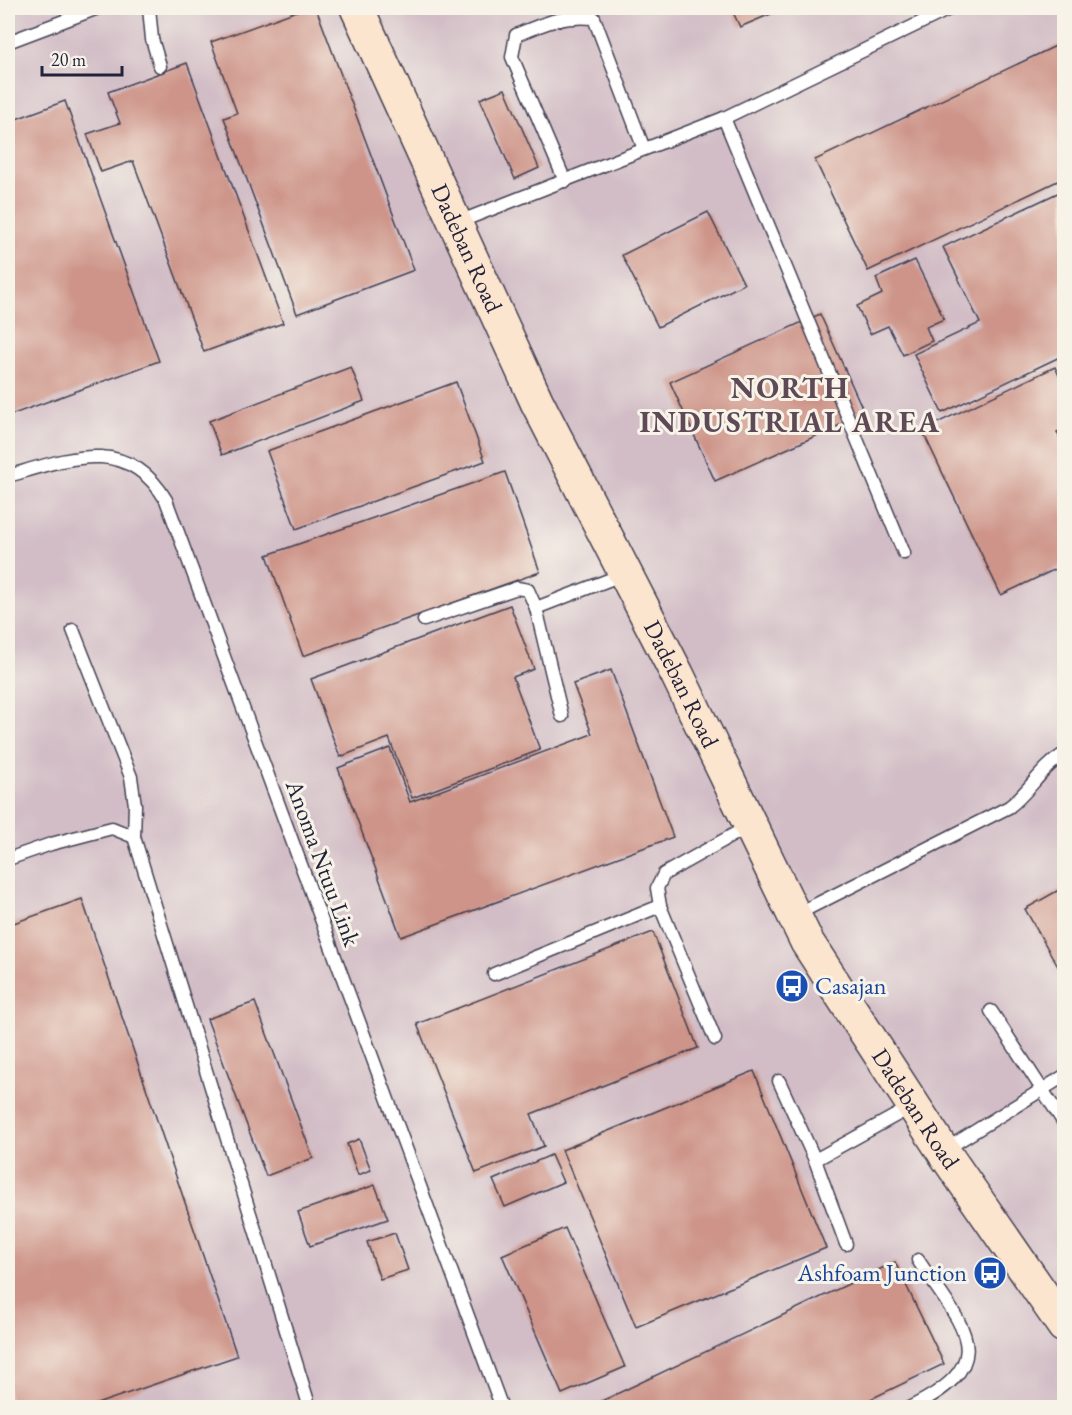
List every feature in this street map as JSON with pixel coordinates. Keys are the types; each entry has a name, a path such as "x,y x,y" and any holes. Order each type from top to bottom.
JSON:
{"street":[{"name":"Dadeban Road","path":"357,8 537,402 625,573 807,942 943,1151 1065,1326"}],"lane":[{"path":"8,42 98,8"},
{"path":"149,8 152,39 160,66"},
{"path":"455,224 724,118 951,8"},
{"path":"565,181 512,57 516,35 556,18 573,16 594,18 644,149"},
{"path":"724,118 904,553"},
{"name":"Anoma Ntuu Link","path":"8,476 65,460 115,457 138,467 150,478 166,500 502,1407"},
{"path":"536,608 625,573"},
{"path":"424,620 517,588 528,590 536,608 562,716"},
{"path":"73,630 131,777 135,805 134,837 310,1407"},
{"path":"794,915 1009,807 1024,796 1033,780 1050,762 1065,754"},
{"path":"715,1039 660,906 657,888 664,874 750,825"},
{"path":"8,859 51,844 112,828 134,837"},
{"path":"494,974 660,906"},
{"path":"991,1011 1065,1123"},
{"path":"943,1151 1065,1076"},
{"path":"779,1081 815,1160 846,1244"},
{"path":"815,1160 914,1106"},
{"path":"909,1407 940,1392 963,1366 969,1350 964,1331 918,1260"}],"shaded area":[{"path":"8,8 1064,8 1064,1407 8,1407"}],"building":[{"path":"305,8 316,8 414,270 297,314 224,118 237,113 211,42"},
{"path":"731,8 785,8 740,27"},
{"path":"1064,42 1064,178 868,271 815,160"},
{"path":"187,63 283,323 204,352 133,161 101,172 87,134 120,123 108,92"},
{"path":"505,89 539,168 515,179 480,99"},
{"path":"65,101 159,361 8,416 8,122"},
{"path":"1064,190 1064,355 942,413 914,354 980,323 943,247"},
{"path":"708,212 744,284 658,327 622,255"},
{"path":"915,260 944,319 926,327 932,341 903,355 888,326 870,334 857,306 882,294 876,278"},
{"path":"820,314 865,414 715,481 670,382"},
{"path":"351,367 364,401 222,455 209,421"},
{"path":"1055,367 1064,386 1064,429 1057,432 1064,448 1064,565 1001,595 922,430"},
{"path":"456,382 485,461 296,529 267,451"},
{"path":"505,472 540,572 303,656 267,555"},
{"path":"510,605 534,669 513,677 540,750 412,798 389,738 340,757 311,679"},
{"path":"611,670 673,837 401,937 338,768 390,748 410,802 592,734 573,684"},
{"path":"1064,887 1064,977 1025,909"},
{"path":"82,899 237,1356 85,1408 12,1408 8,1394 8,925"},
{"path":"653,932 698,1048 531,1114 544,1146 476,1173 417,1024"},
{"path":"255,1002 313,1158 266,1176 207,1019"},
{"path":"754,1071 826,1248 636,1327 562,1150"},
{"path":"359,1139 371,1170 358,1175 347,1144"},
{"path":"551,1155 563,1182 505,1207 493,1180"},
{"path":"375,1185 388,1219 310,1246 298,1212"},
{"path":"565,1228 625,1367 562,1394 502,1255"},
{"path":"395,1233 408,1270 380,1279 367,1242"},
{"path":"895,1262 944,1364 852,1408 587,1408"}],"place":[{"name":"Casajan","path":"792,986"},
{"name":"Ashfoam Junction","path":"990,1273"}],"district":[{"name":"NORTH INDUSTRIAL AREA","path":"790,405"}]}
